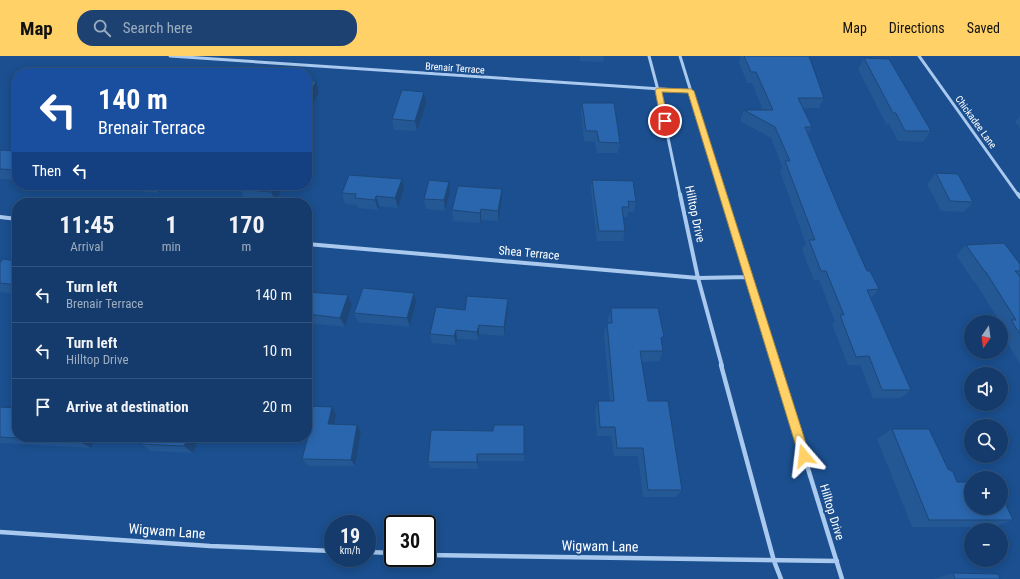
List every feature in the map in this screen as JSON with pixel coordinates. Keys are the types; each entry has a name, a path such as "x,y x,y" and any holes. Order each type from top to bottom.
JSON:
{"street":[{"name":"Brenair Terrace","path":"170,56 658,90 691,91"},
{"name":"Hilltop Drive","path":"649,56 658,90 698,278 774,560"},
{"name":"Hilltop Drive","path":"680,56 837,561"},
{"name":"Chickadee Lane","path":"919,56 1020,196"},
{"path":"0,217 12,218"},
{"name":"Shea Terrace","path":"312,244 698,278 749,277"},
{"name":"Wigwam Lane","path":"0,532 210,546 324,551"},
{"name":"Wigwam Lane","path":"436,555 837,561"},
{"path":"774,560 781,579"},
{"path":"837,561 842,579"}],"building":[{"path":"744,56 809,56 824,98 798,98 812,127 805,127 867,271 870,271 879,289 867,290 911,390 882,390 869,356 856,357 840,315 844,315 826,271 821,271 809,240 815,240 785,161 790,161 775,127 744,110 773,110 756,72 751,72"},
{"path":"864,58 889,59 931,131 905,131 896,113 893,113"},
{"path":"312,81 316,81 312,89"},
{"path":"402,90 424,92 415,121 392,119"},
{"path":"582,103 614,103 620,143 599,142 597,131 586,131"},
{"path":"0,150 12,151 12,170 0,169"},
{"path":"936,173 958,174 973,202 950,201"},
{"path":"349,175 402,179 395,198 376,196 375,200 355,198 356,194 342,193"},
{"path":"429,180 449,182 444,200 424,199"},
{"path":"592,180 633,181 636,202 628,201 629,207 622,207 625,231 599,231"},
{"path":"458,186 502,189 498,211 481,209 480,213 452,210"},
{"path":"250,190 272,190 271,192"},
{"path":"1004,243 1020,264 1020,271 1015,271 1020,277 1020,334 1011,320 1016,320 986,272 966,245"},
{"path":"3,259 12,260 12,284 0,283 0,263"},
{"path":"363,288 414,293 407,318 354,313"},
{"path":"312,292 348,295 340,318 312,315"},
{"path":"467,296 508,299 504,327 479,325 477,332 456,330 454,336 430,334 436,307 465,310"},
{"path":"611,308 658,308 664,336 661,338 663,351 640,351 648,401 668,401 682,490 648,490 643,448 617,448 615,427 600,427 598,401 614,401 607,323 612,323"},
{"path":"312,406 332,407 328,424 357,425 351,460 302,459 307,442 312,442"},
{"path":"0,407 12,408 12,438 0,437"},
{"path":"494,425 524,425 524,454 477,454 477,462 428,462 431,430 493,431"},
{"path":"892,429 929,429 948,469 953,472 957,482 964,482 964,515 1008,515 1008,509 1013,520 929,520"},
{"path":"142,442 186,442 184,446 141,444"},
{"path":"953,573 998,574 1000,579 955,579"}],"route":[{"path":"665,121 658,90 691,91 804,456"}]}
